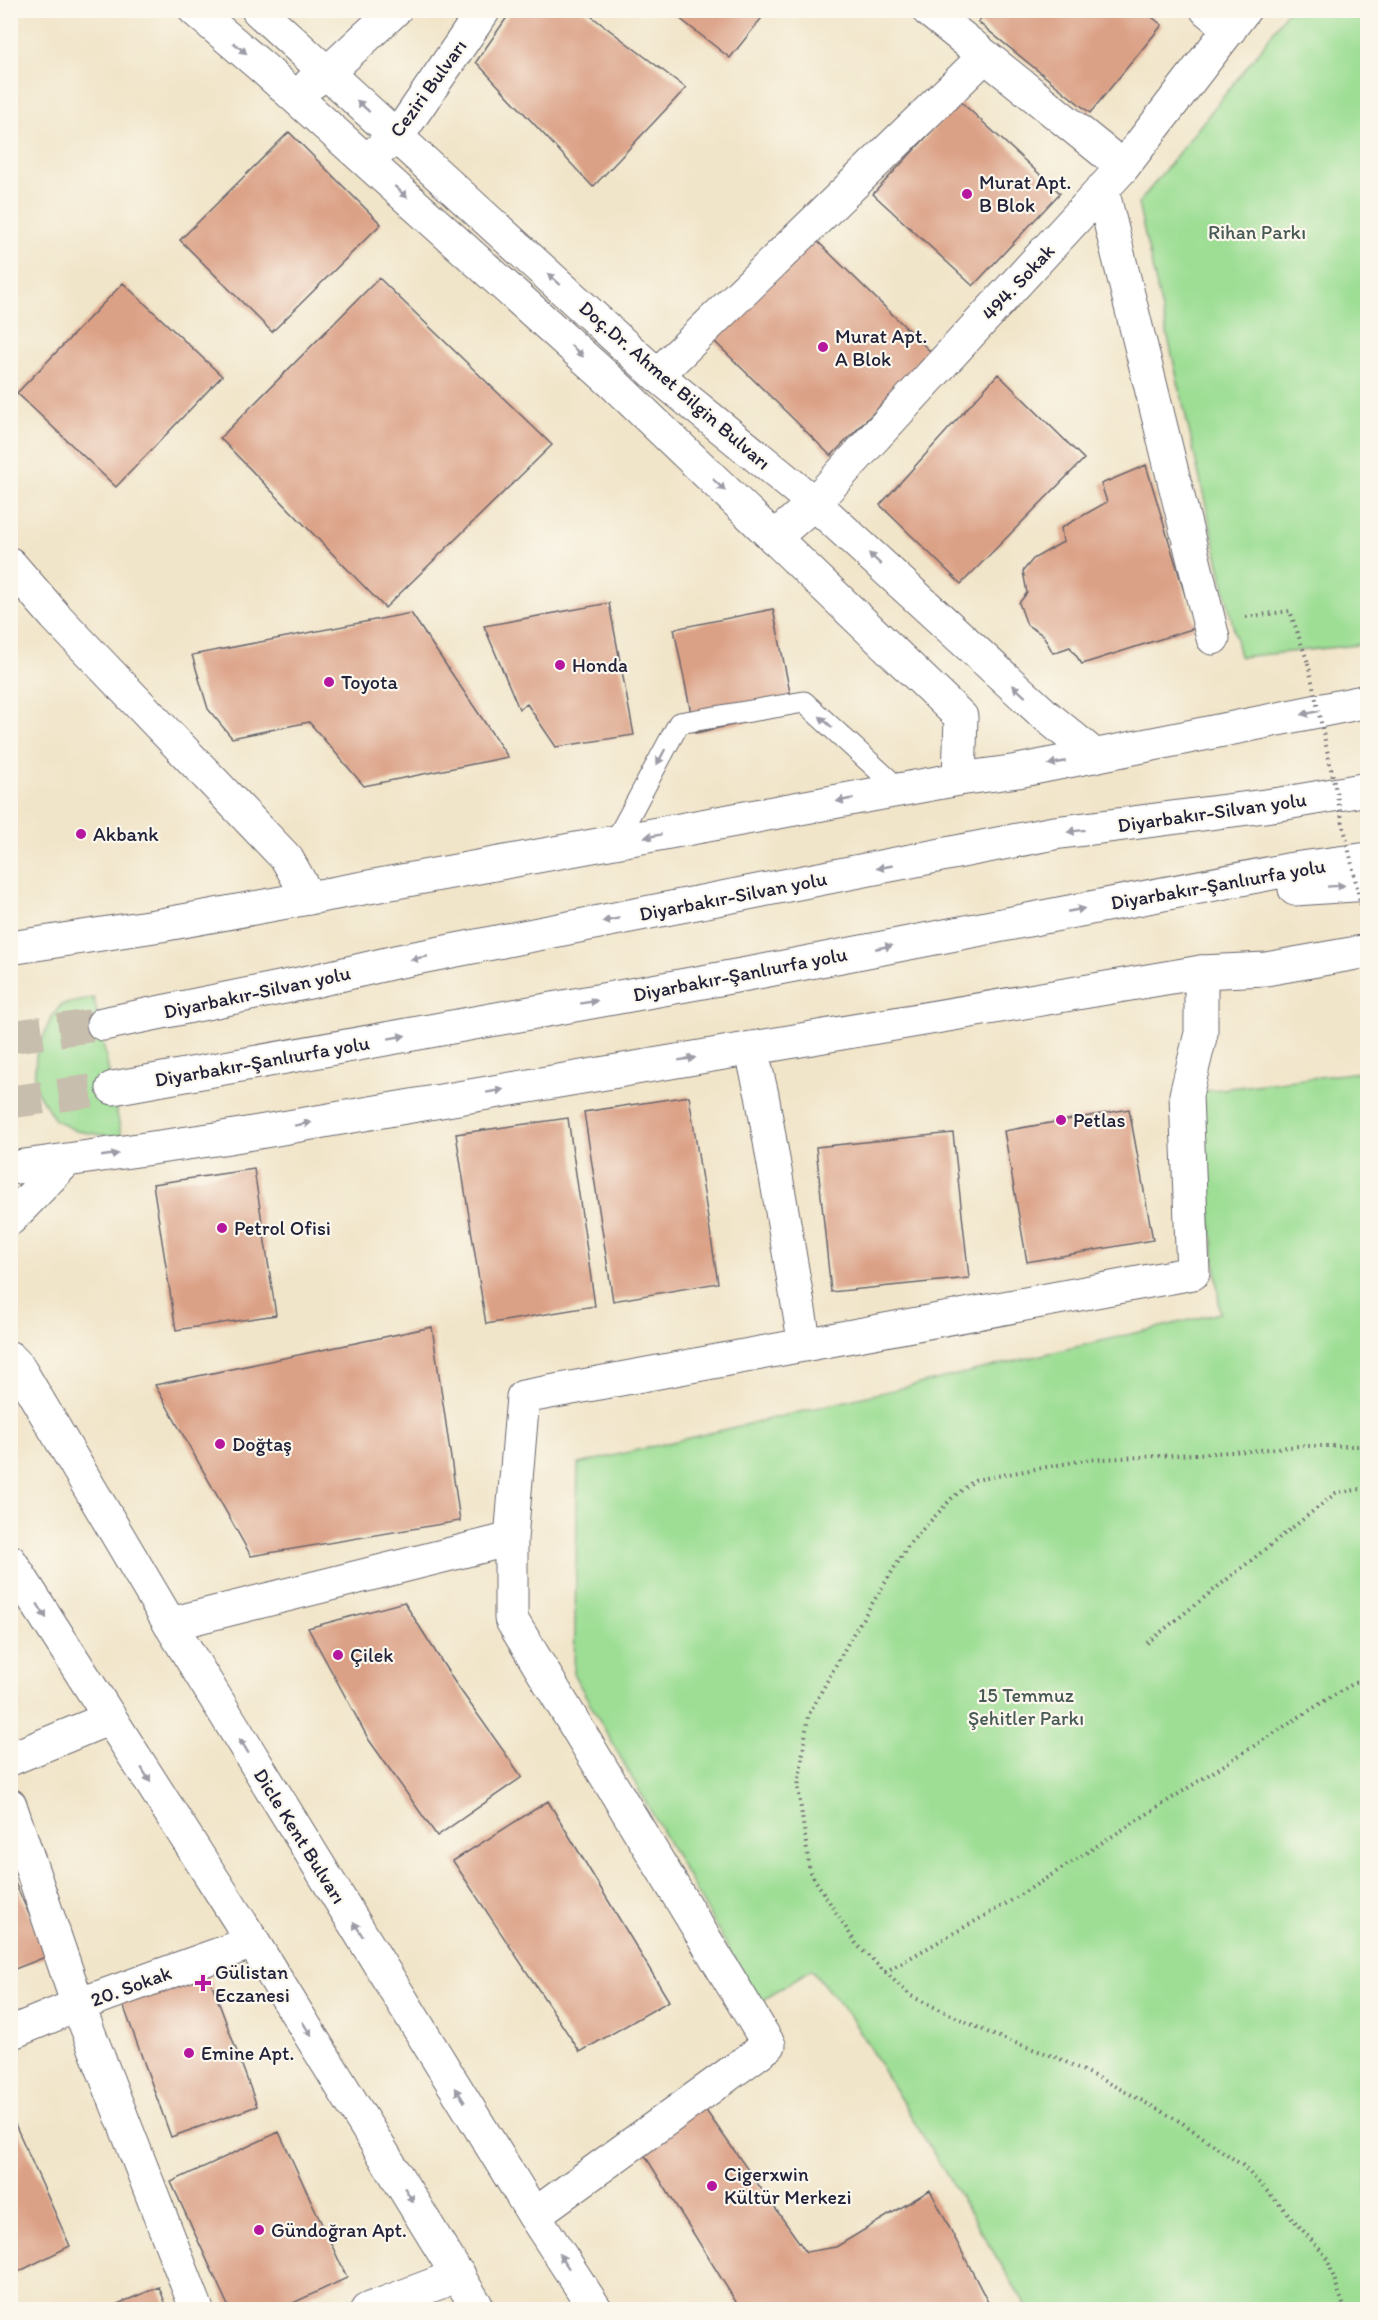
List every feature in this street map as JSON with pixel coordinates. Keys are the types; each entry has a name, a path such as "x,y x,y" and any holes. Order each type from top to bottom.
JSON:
{"main road":[{"name":"Doç.Dr. Ahmet Bilgin Bulvarı","path":"195,10 366,160 615,385 961,717 959,779"},
{"name":"Doç.Dr. Ahmet Bilgin Bulvarı","path":"258,10 657,375 814,503 1044,714 1095,756"},
{"path":"293,95 327,73 394,10"},
{"name":"Ceziri Bulvarı","path":"366,160 397,136 484,10"},
{"path":"928,10 985,56 1113,178 1211,629"},
{"name":"494. Sokak","path":"774,538 814,503 1113,178 1227,17"},
{"path":"657,375 985,56"},
{"path":"10,564 55,616 287,859 309,898"},
{"path":"10,948 161,925 959,779 1018,771 1368,701"},
{"path":"1280,804 1368,779"},
{"name":"Diyarbakır-Silvan yolu","path":"103,1024 407,960 1054,833 1280,804 1368,789"},
{"name":"Diyarbakır-Şanlıurfa yolu","path":"112,1088 758,972 1293,869 1368,859"},
{"path":"1111,903 1368,884"},
{"path":"10,1168 223,1138 1201,972 1266,969 1368,951"},
{"path":"534,2215 769,2045 511,1619 511,1539 523,1397 1193,1273 1186,1095 1201,1033 1201,972"},
{"path":"751,1048 764,1106 805,1345"},
{"path":"10,1148 13,1152 66,1161"},
{"path":"10,1219 66,1161"},
{"name":"Dicle Kent Bulvarı","path":"10,1358 170,1624 534,2215 596,2310"},
{"path":"170,1624 511,1539"},
{"path":"10,1561 253,1942 479,2310"},
{"path":"10,1759 110,1718"},
{"path":"10,1805 78,2005 197,2310"},
{"name":"20. Sokak","path":"10,2033 78,2005 253,1942"},
{"path":"367,2310 459,2275"}],"lane":[{"path":"615,842 679,723 804,702 900,790"}],"path":[{"path":"1211,629 1290,611 1308,663 1368,938"},
{"path":"1345,2310 1327,2258 1242,2165 1172,2116 1058,2058 996,2036 911,1996 885,1972 857,1945 810,1872 798,1787 808,1716 853,1634 910,1543 952,1498 975,1480 1085,1460 1298,1446 1368,1446"},
{"path":"1147,1643 1336,1493 1368,1488"},
{"path":"885,1972 1009,1902 1368,1675"}],"green space":[{"name":"Rihan Parkı","path":"1287,11 1367,11 1367,644 1240,657 1138,204 1261,49"},
{"path":"94,998 122,1138 76,1131 55,1120 34,1087 36,1055 51,1018 61,1005"},
{"name":"15 Temmuz Şehitler Parkı","path":"1367,1071 1367,2309 1028,2309 852,2019 811,1969 759,2003 574,1675 578,1464 1220,1313 1198,1092"}],"building":[{"path":"512,10 583,10 686,88 593,187 476,62"},
{"path":"669,10 768,10 730,58"},
{"path":"987,10 1143,10 1162,25 1090,113 978,22"},
{"name":"Murat Apt. B Blok","path":"960,101 1060,193 973,286 873,194"},
{"path":"289,132 381,224 272,332 180,240"},
{"name":"Murat Apt. A Blok","path":"815,239 932,353 831,456 714,341"},
{"path":"379,278 552,445 385,608 220,438"},
{"path":"123,283 222,376 116,487 17,393"},
{"path":"998,374 1084,459 961,584 880,505"},
{"path":"1146,465 1195,628 1082,664 1070,647 1053,653 1043,635 1027,625 1019,603 1027,593 1023,571 1033,559 1063,542 1061,528 1107,502 1101,484"},
{"name":"Honda","path":"609,603 634,735 556,747 527,704 519,709 484,626"},
{"path":"773,609 794,712 695,733 674,629"},
{"name":"Toyota","path":"411,613 508,757 364,786 309,722 232,738 208,709 192,655"},
{"path":"689,1096 718,1283 613,1301 584,1112"},
{"path":"1129,1109 1153,1240 1027,1262 1004,1131"},
{"path":"568,1118 595,1306 486,1324 456,1134"},
{"path":"953,1133 969,1278 831,1292 816,1147"},
{"path":"254,1169 276,1315 176,1330 153,1184"},
{"path":"432,1327 460,1521 251,1556 155,1385"},
{"path":"404,1602 454,1681 522,1777 437,1836 369,1740 308,1628"},
{"path":"548,1801 669,2001 580,2052 453,1861"},
{"path":"10,1872 48,1956 10,1971"},
{"name":"Emine Apt.","path":"206,1968 257,2106 171,2137 121,1999"},
{"name":"Cigerxwin Kültür Merkezi","path":"702,2105 806,2252 836,2247 930,2190 992,2310 741,2310 639,2146"},
{"path":"10,2113 70,2246 10,2276"},
{"name":"Gündoğran Apt.","path":"279,2132 347,2278 278,2310 230,2310 171,2182"},
{"path":"159,2287 168,2310 105,2310 105,2309"}],"tunnel":[{"path":"10,1037 103,1024"},
{"path":"10,1102 113,1088"}],"place":[{"name":"Murat Apt. B Blok","path":"967,194"},
{"name":"Murat Apt. A Blok","path":"823,347"},
{"name":"Honda","path":"560,665"},
{"name":"Toyota","path":"329,682"},
{"name":"Akbank","path":"81,834"},
{"name":"Petlas","path":"1061,1120"},
{"name":"Petrol Ofisi","path":"222,1228"},
{"name":"Doğtaş","path":"220,1444"},
{"name":"Çilek","path":"338,1655"},
{"name":"Gülistan Eczanesi","path":"203,1983"},
{"name":"Emine Apt.","path":"189,2053"},
{"name":"Cigerxwin Kültür Merkezi","path":"712,2186"},
{"name":"Gündoğran Apt.","path":"259,2230"}]}
